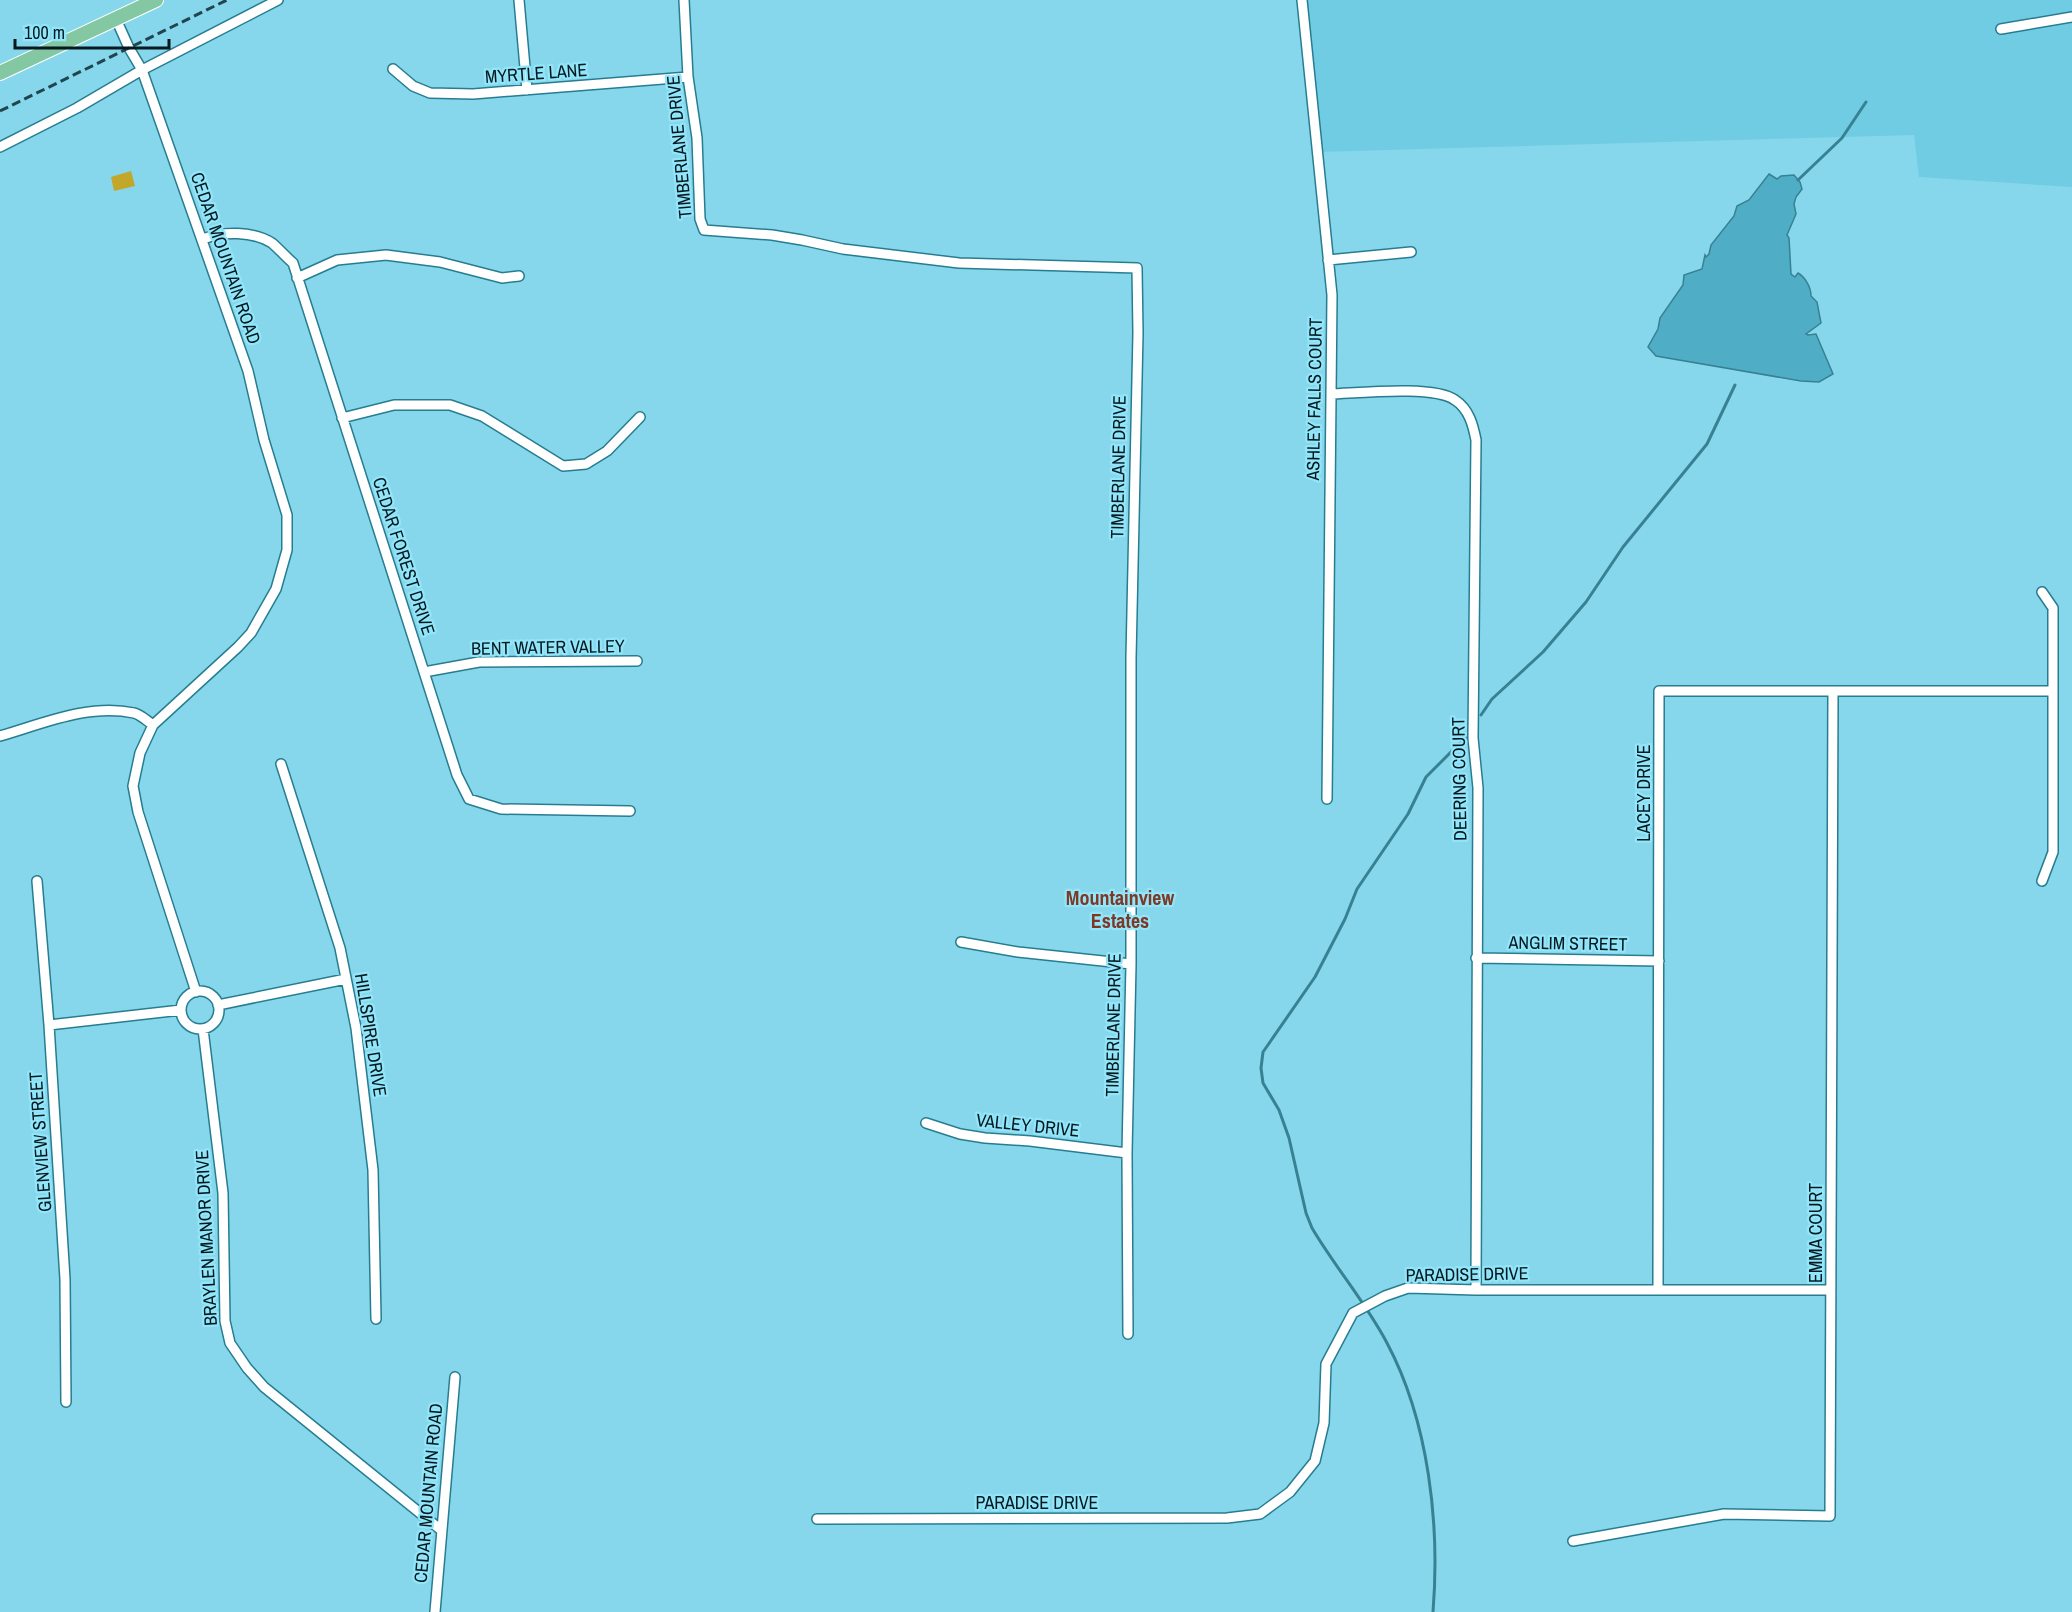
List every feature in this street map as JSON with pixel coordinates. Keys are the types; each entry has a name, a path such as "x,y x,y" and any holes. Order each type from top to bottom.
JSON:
{"main road":[{"path":"0,73 156,0"}],"street":[{"path":"0,147 278,0"},
{"path":"519,0 527,90"},
{"name":"TIMBERLANE DRIVE","path":"684,0 688,77 697,138 700,219 704,230 772,235 843,249 959,263 1137,268 1138,333 1131,670 1131,964 1127,1153 1128,1334"},
{"name":"ASHLEY FALLS COURT","path":"1302,0 1332,295 1327,799"},
{"path":"2001,29 2072,17"},
{"name":"CEDAR MOUNTAIN ROAD","path":"116,19 142,70 203,239 248,371 264,440 287,515 286,550 276,589 251,633 238,648 153,725"},
{"name":"MYRTLE LANE","path":"393,69 412,86 430,93 473,94 688,77"},
{"name":"CEDAR FOREST DRIVE","path":"203,239 214,235 245,234 271,243 293,263 457,775 470,799 501,809 630,811"},
{"path":"1328,260 1411,252"},
{"path":"297,278 337,260 386,255 440,262 502,278 519,276"},
{"name":"DEERING COURT","path":"1331,394 1436,392 1456,400 1472,420 1476,440 1473,738 1478,788 1476,1290"},
{"path":"342,418 394,405 450,405 482,416 562,466 586,464 607,452 640,417"},
{"path":"2042,592 2053,608 2053,852 2042,881"},
{"name":"BENT WATER VALLEY","path":"424,672 479,662 637,661"},
{"name":"LACEY DRIVE","path":"1658,1289 1659,691 2053,691"},
{"name":"EMMA COURT","path":"1573,1541 1724,1514 1830,1516 1833,692"},
{"path":"0,736 81,713 110,711 136,713 153,725 140,753 133,786 138,812 196,992"},
{"name":"HILLSPIRE DRIVE","path":"281,764 340,948 356,1028 373,1170 376,1319"},
{"name":"GLENVIEW STREET","path":"37,881 49,1025 65,1280 66,1402"},
{"path":"961,942 1018,952 1131,964"},
{"name":"ANGLIM STREET","path":"1476,958 1659,961"},
{"path":"218,1005 346,979"},
{"path":"201,991 212,996 218,1005 219,1011 214,1023 203,1029 197,1029 188,1024 182,1015 181,1010 185,998 196,992 201,991"},
{"path":"49,1025 181,1010"},
{"name":"BRAYLEN MANOR DRIVE","path":"203,1029 223,1193 225,1322 230,1342 247,1368 264,1387 441,1530"},
{"name":"VALLEY DRIVE","path":"926,1123 960,1134 985,1138 1127,1153"},
{"name":"PARADISE DRIVE","path":"817,1519 1215,1518 1260,1514 1290,1492 1315,1461 1324,1423 1326,1364 1353,1312 1385,1296 1408,1288 1831,1290"},
{"name":"CEDAR MOUNTAIN ROAD","path":"435,1612 455,1377"}],"shaded area":[{"path":"1302,0 2072,0 2072,187 1919,177 1914,135 1317,152"},
{"path":"131,171 135,186 114,191 111,177"},
{"path":"1769,174 1777,179 1781,176 1794,175 1800,182 1802,189 1794,204 1796,214 1787,235 1791,274 1795,277 1798,273 1803,277 1809,286 1811,296 1817,302 1821,323 1806,334 1816,334 1833,374 1819,382 1801,381 1656,356 1648,347 1658,329 1660,318 1683,285 1684,275 1702,269 1705,255 1706,257 1709,254 1711,245 1734,216 1737,206 1749,200"}],"waterway":[{"path":"1798,180 1842,138 1866,102"},
{"path":"1481,715 1492,699 1543,652 1586,602 1623,547 1707,444 1735,385"},
{"path":"1433,1612 1435,1579 1433,1509 1422,1440 1413,1406 1379,1328 1312,1228 1306,1213 1289,1138 1279,1110 1263,1083 1261,1068 1263,1052 1315,977 1345,919 1357,889 1408,814 1426,777 1466,737"}],"railway":[{"path":"0,111 227,0"}],"district":[{"name":"Mountainview Estates","path":"1120,908"}]}
